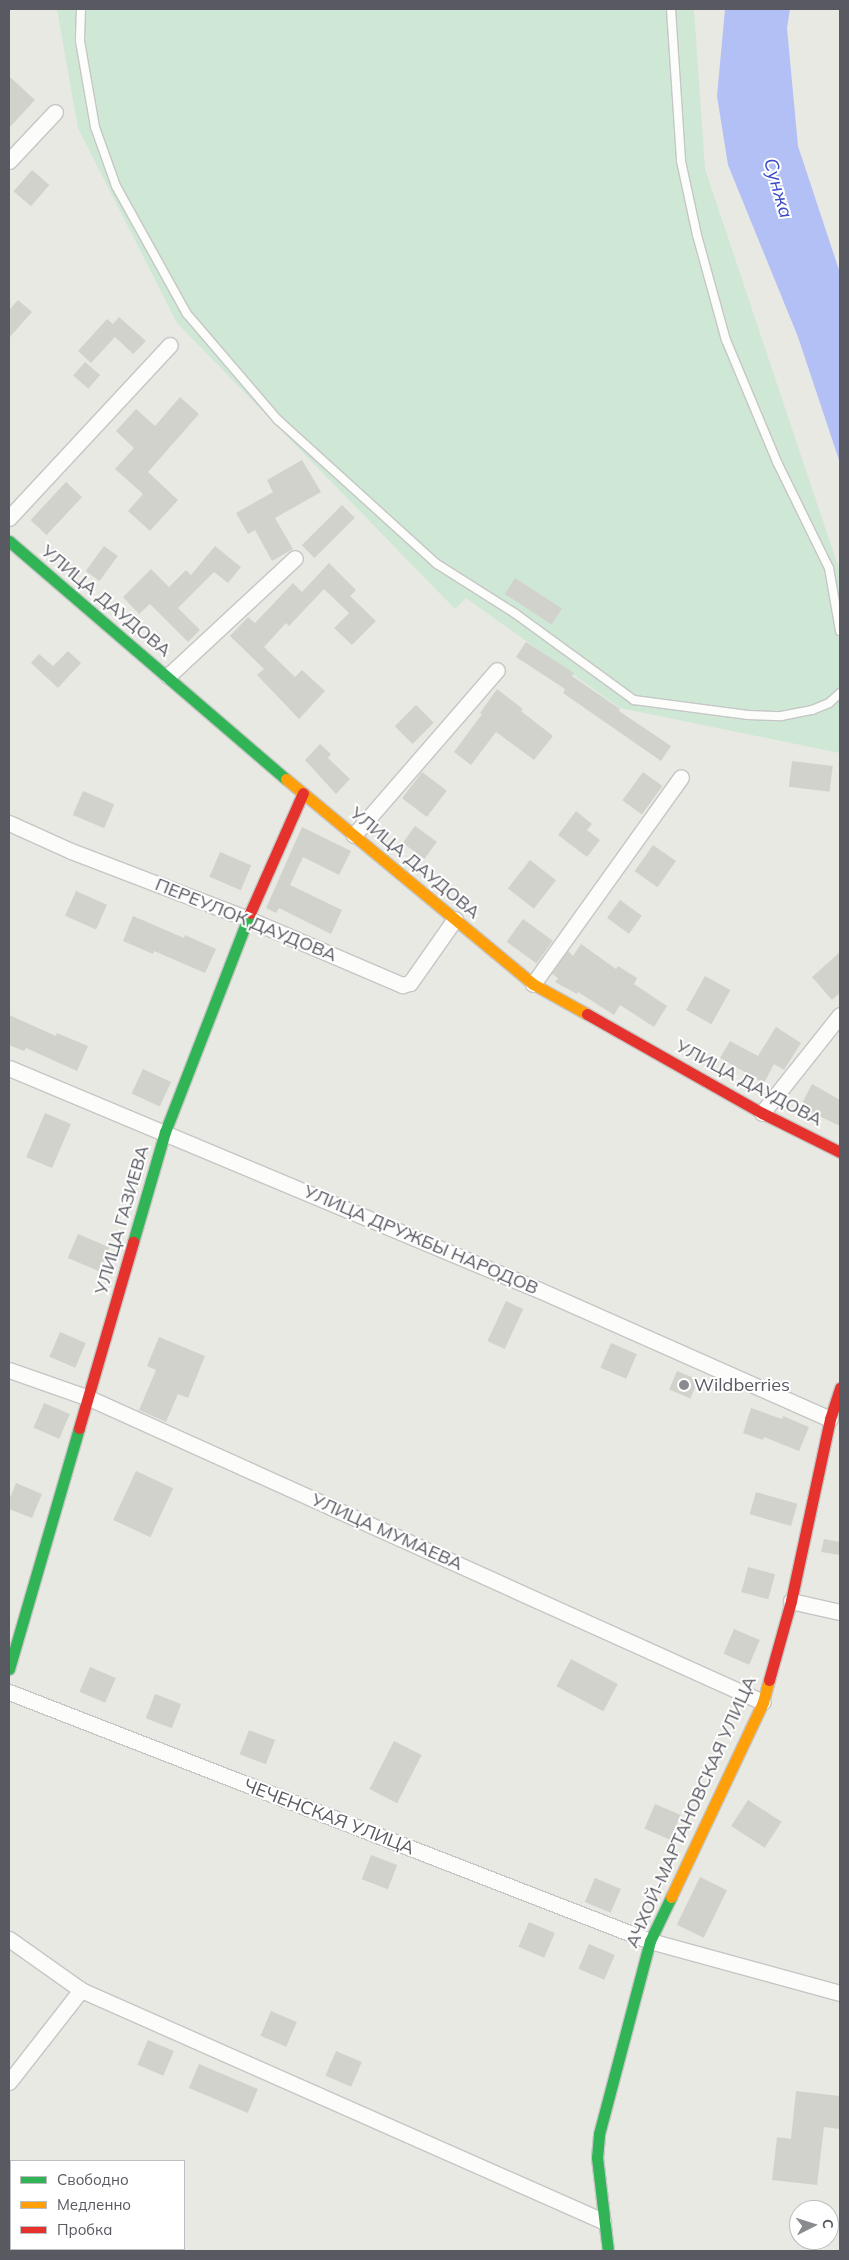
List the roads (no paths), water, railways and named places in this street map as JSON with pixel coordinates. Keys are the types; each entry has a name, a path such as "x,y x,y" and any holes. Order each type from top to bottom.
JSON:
{"street":[{"path":"9,161 55,112"},
{"path":"9,518 170,345"},
{"name":"УЛИЦА ДАУДОВА","path":"9,541 303,793 533,984 762,1112 840,1152"},
{"path":"168,676 295,558"},
{"path":"354,836 497,670"},
{"path":"533,984 681,777"},
{"name":"УЛИЦА ГАЗИЕВА","path":"9,1669 166,1132 248,919 303,793"},
{"name":"ПЕРЕУЛОК ДАУДОВА","path":"9,823 72,851 248,919 405,986 410,982 455,919"},
{"path":"762,1112 840,1015"},
{"name":"УЛИЦА ДРУЖБЫ НАРОДОВ","path":"9,1068 166,1132 539,1290 830,1419"},
{"name":"УЛИЦА МУМАЕВА","path":"9,1370 89,1398 764,1702"},
{"name":"АЧХОЙ-МАРТАНОВСКАЯ УЛИЦА","path":"608,2251 597,2158 599,2134 650,1941 764,1702 791,1601 830,1419 840,1388"},
{"path":"791,1601 840,1612"},
{"name":"ЧЕЧЕНСКАЯ УЛИЦА","path":"9,1692 650,1941 840,1993"},
{"path":"9,1939 81,1990 603,2221"},
{"path":"9,2082 81,1990"}],"lane":[{"path":"81,9 80,41 95,127 116,186 186,314 278,420 430,558 516,614 634,700 748,715 781,716 812,710 829,703 840,693"},
{"path":"671,9 681,161 697,234 726,340 777,462 829,568 840,632"}],"water":[{"name":"Сунжа","path":"725,9 790,9 787,28 798,146 840,273 840,463 798,337 728,165 717,96"}],"place":[{"name":"Wildberries","path":"684,1385"}]}
